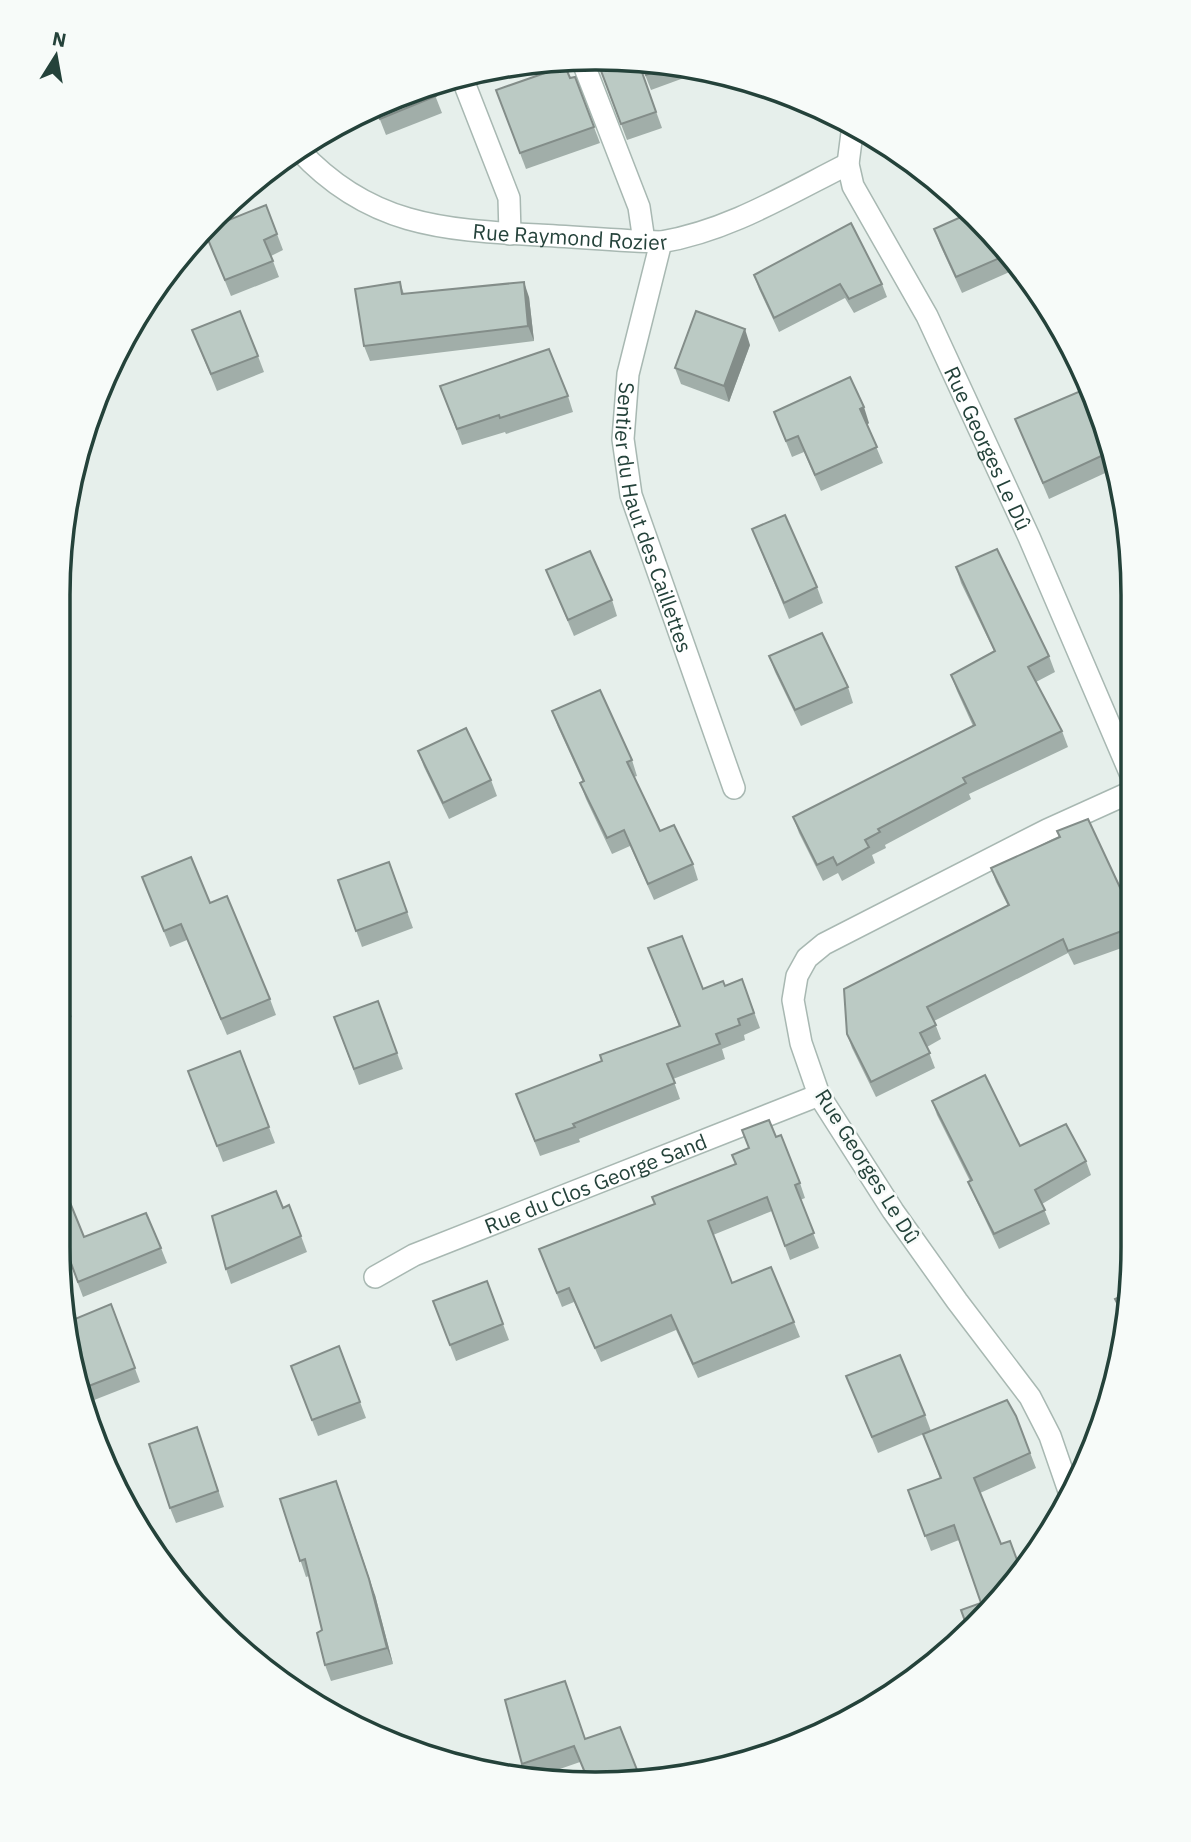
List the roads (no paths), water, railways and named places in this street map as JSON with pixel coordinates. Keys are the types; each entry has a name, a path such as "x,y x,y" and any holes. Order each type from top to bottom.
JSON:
{"street":[{"path":"586,70 652,242"},
{"path":"465,86 509,198 510,234"},
{"name":"Rue Georges Le Dû","path":"852,137 848,164 853,186 932,328 1029,537 1121,752"},
{"name":"Rue Raymond Rozier","path":"306,158 358,199 398,217 444,228 652,242 691,237 731,222 848,164"},
{"name":"Sentier du Haut des Caillettes","path":"652,242 628,374 623,439 631,495 734,788"},
{"name":"Rue Georges Le Dû","path":"1066,1481 1050,1436 1030,1397 901,1222 819,1096 801,1043 793,1000 796,976 807,958 824,944 1047,830 1121,797"},
{"name":"Rue du Clos George Sand","path":"375,1277 414,1255 819,1096"}]}
